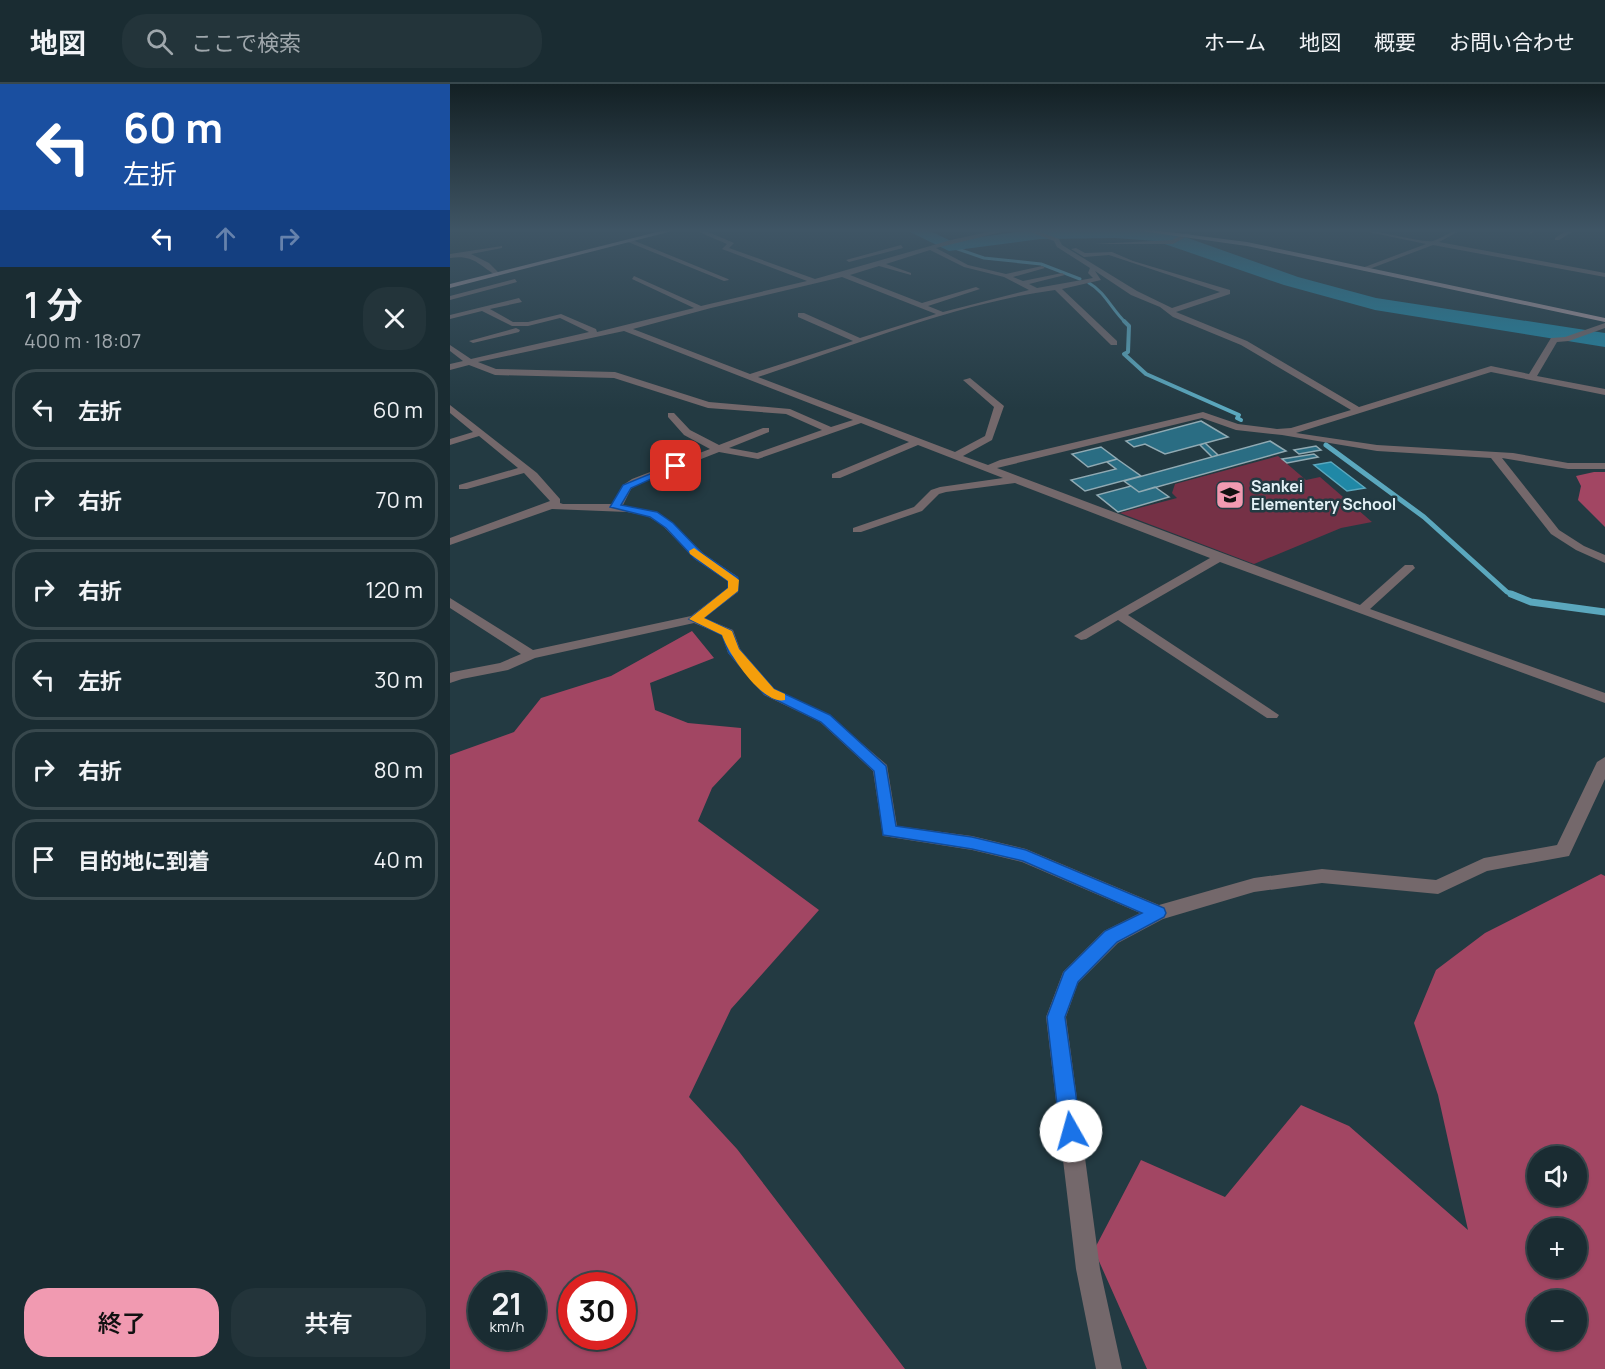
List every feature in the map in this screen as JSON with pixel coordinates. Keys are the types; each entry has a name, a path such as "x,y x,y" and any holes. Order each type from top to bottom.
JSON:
{"main road":[{"path":"1458,289 1605,320"}],"street":[{"path":"450,298 485,289"},
{"path":"658,289 700,308"},
{"path":"450,367 508,352 625,329 700,308 784,289"},
{"path":"878,289 943,314"},
{"path":"920,306 976,289"},
{"path":"752,376 943,314 1046,289"},
{"path":"1058,289 1114,343"},
{"path":"1128,289 1244,343 1358,410"},
{"path":"1171,311 1227,292 1217,289"},
{"path":"450,316 519,300"},
{"path":"483,309 512,324 561,316 593,331 592,336"},
{"path":"801,315 860,341"},
{"path":"478,320 497,316"},
{"path":"1532,377 1554,340 1605,325"},
{"path":"625,329 752,376 1219,558 1605,698"},
{"path":"473,341 516,330"},
{"path":"489,337 508,352"},
{"path":"451,348 470,362 495,372 615,375 708,405 787,411 802,416 832,432"},
{"path":"1277,432 1292,431 1491,369 1605,392"},
{"path":"955,456 989,438 999,413 999,406 967,380"},
{"path":"450,408 525,469 556,501 551,506"},
{"path":"671,415 679,429 722,448 740,454 766,455 861,420"},
{"path":"988,469 1000,463 1203,415 1236,427 1377,448 1494,455 1568,466 1605,466"},
{"path":"615,507 627,487 636,481 766,430"},
{"path":"450,442 479,433"},
{"path":"836,477 917,442"},
{"path":"1494,455 1555,532 1605,559"},
{"path":"463,487 525,469"},
{"path":"856,530 918,509 935,492 944,489 1016,480"},
{"path":"450,542 551,506 596,510 615,507 653,514 669,526 698,556 734,580 734,589 695,619 531,654 503,667 458,675 450,679"},
{"path":"1081,636 1219,558"},
{"path":"1361,611 1372,598 1392,586 1409,568"},
{"path":"450,602 531,654"},
{"path":"1119,615 1272,715"},
{"path":"695,619 728,633 734,650 769,692 825,719 881,770 889,831 972,843 1026,856 1158,913"},
{"path":"1109,1369 1088,1269 1056,1017 1070,978 1111,936 1158,913 1254,885 1322,876 1438,887 1484,865 1563,851 1605,762"}],"shaded area":[{"path":"1278,456 1306,480 1320,477 1372,522 1341,528 1254,564 1120,513 1177,498 1172,493 1175,484"},
{"path":"1605,472 1605,527 1578,500 1581,486 1576,476"},
{"path":"692,631 714,658 650,683 655,710 688,723 741,728 741,757 712,788 698,821 819,910 731,1009 689,1097 737,1149 905,1369 450,1369 450,755 514,732 541,698 611,676"},
{"path":"1601,874 1605,876 1605,1369 1147,1369 1094,1250 1141,1160 1225,1197 1301,1105 1349,1126 1468,1230 1438,1095 1414,1023 1436,970 1485,933"}],"water":[{"path":"1331,462 1365,488 1347,491 1314,465"}],"building":[{"path":"1201,421 1228,437 1165,454 1145,444 1134,447 1126,441"},
{"path":"1270,441 1286,451 1139,492 1124,481"},
{"path":"1205,443 1218,455 1212,457 1200,445"},
{"path":"1316,446 1321,450 1299,454 1294,450"},
{"path":"1101,447 1117,459 1088,467 1072,454"},
{"path":"1314,454 1318,457 1287,463 1282,459"},
{"path":"1117,459 1141,476 1085,491 1071,480 1116,469 1107,462"},
{"path":"1131,486 1139,492 1155,487 1169,497 1118,512 1097,495"}],"waterway":[{"path":"1097,289 1126,323"},
{"path":"1320,289 1375,304 1605,340"},
{"path":"1126,323 1129,326 1128,352 1124,354 1146,374 1239,415 1237,418 1241,420"},
{"path":"1326,445 1424,517 1507,592 1515,595"},
{"path":"1511,594 1531,602 1605,612"}],"slow traffic":[{"path":"694,551 734,580 734,589 695,619 728,633 734,650 769,692 780,697"}],"place":[{"name":"Sankei Elementery School","path":"1230,495"}],"route":[{"path":"676,466 636,481 627,487 615,507 653,514 669,526 698,556 734,580 734,589 695,619 728,633 734,650 769,692 825,719 881,770 889,831 972,843 1026,856 1158,913 1111,936 1070,978 1056,1017 1071,1131"}]}
